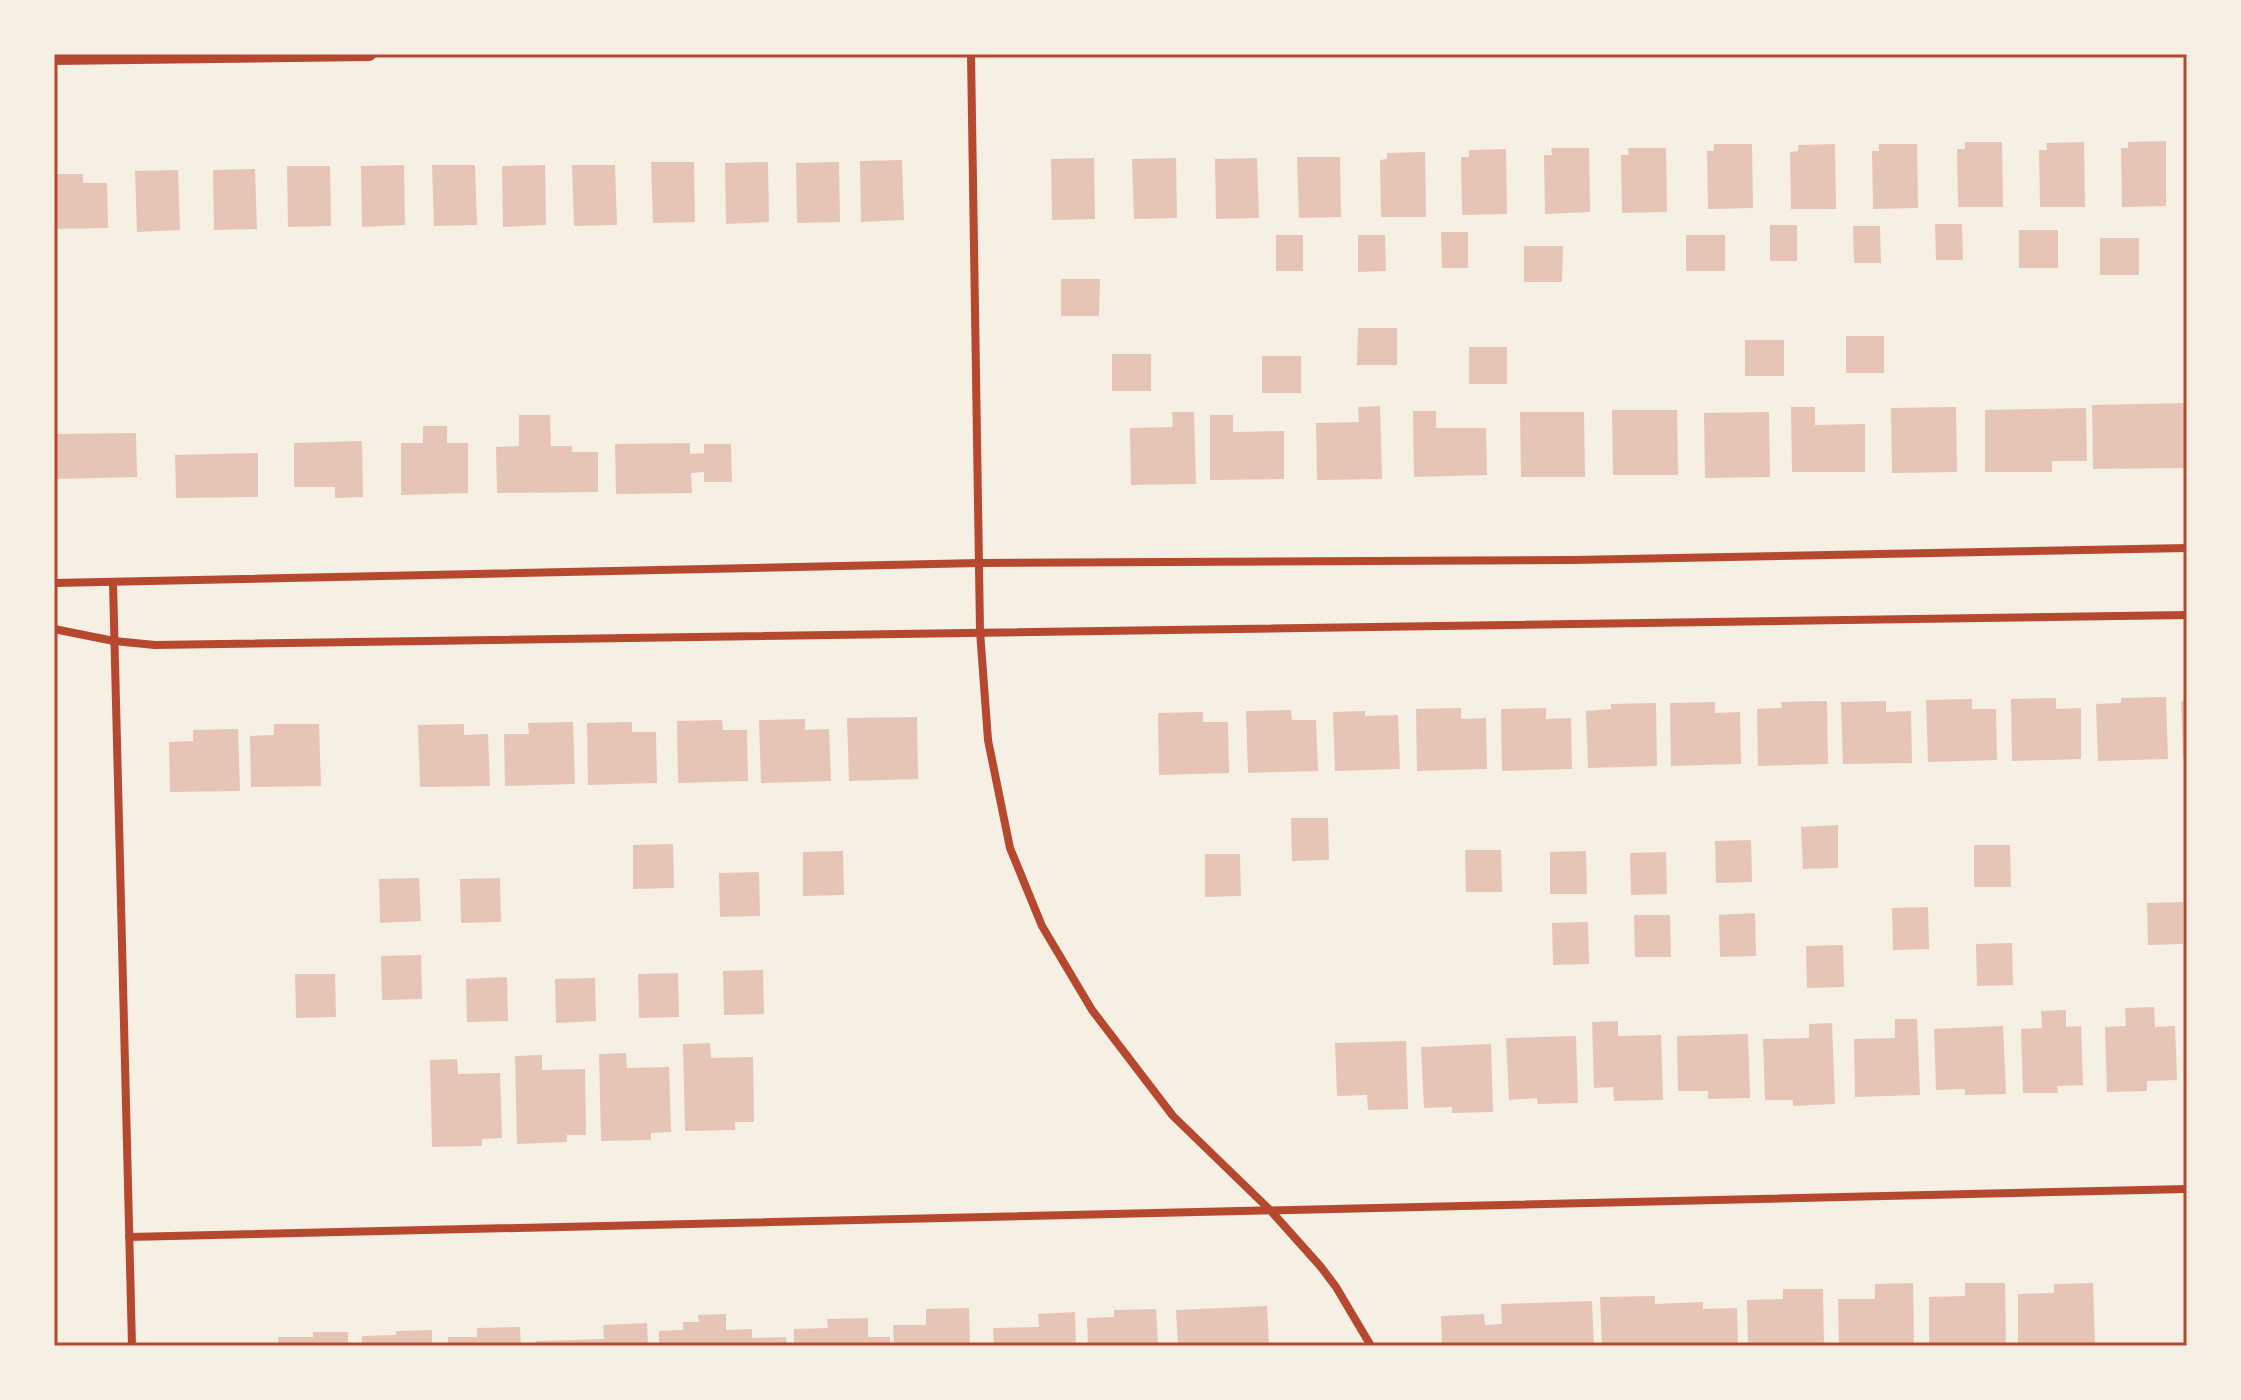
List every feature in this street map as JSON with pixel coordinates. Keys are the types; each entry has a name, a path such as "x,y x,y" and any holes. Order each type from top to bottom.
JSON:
{"street":[{"path":"54,58 369,54"},
{"path":"971,54 980,631 988,740 1010,848 1042,926 1092,1010 1173,1116 1271,1211 1336,1287 1371,1346"},
{"path":"54,583 979,563 1573,560 1960,550 2187,548"},
{"path":"113,582 132,1346"},
{"path":"54,629 114,641 155,645 2187,615"},
{"path":"129,1237 2187,1189"}],"building":[{"path":"2166,141 2166,206 2122,207 2121,148 2128,148 2128,142"},
{"path":"1965,142 2002,142 2003,207 1958,207 1957,149 1965,149"},
{"path":"2084,142 2085,207 2040,207 2039,150 2047,150 2046,143"},
{"path":"1714,144 1752,144 1753,208 1708,209 1707,151 1714,151"},
{"path":"1835,144 1836,209 1791,209 1790,152 1798,151 1798,145"},
{"path":"1879,144 1917,144 1918,208 1873,209 1872,151 1879,151"},
{"path":"1551,148 1589,148 1590,212 1545,214 1544,155 1552,155"},
{"path":"1628,148 1666,148 1667,212 1622,213 1621,155 1629,155"},
{"path":"1506,149 1507,214 1462,215 1461,157 1469,157 1469,150"},
{"path":"1425,152 1426,217 1381,217 1380,160 1387,159 1387,153"},
{"path":"1297,157 1340,157 1341,217 1299,218"},
{"path":"1094,158 1095,219 1052,220 1051,159"},
{"path":"1176,158 1177,218 1134,219 1132,159"},
{"path":"1257,158 1259,218 1216,219 1215,159"},
{"path":"902,160 904,220 861,222 860,161"},
{"path":"651,162 694,162 695,222 653,223"},
{"path":"768,162 769,222 726,224 725,163"},
{"path":"839,162 840,222 797,223 796,163"},
{"path":"404,165 405,225 362,227 361,166"},
{"path":"432,165 475,165 477,225 434,226"},
{"path":"545,165 546,225 503,227 502,166"},
{"path":"572,165 615,165 617,225 574,226"},
{"path":"287,166 330,166 331,226 288,227"},
{"path":"255,169 257,229 214,230 213,170"},
{"path":"178,170 180,230 137,232 135,171"},
{"path":"54,174 83,174 83,183 107,183 108,228 54,229"},
{"path":"1935,224 1962,224 1963,260 1936,260"},
{"path":"1770,225 1797,225 1797,261 1770,261"},
{"path":"1853,226 1880,226 1881,263 1854,263"},
{"path":"2019,230 2058,230 2058,268 2019,268"},
{"path":"2184,230 2187,230 2187,267 2184,267"},
{"path":"1441,232 1468,232 1468,268 1442,268"},
{"path":"1276,235 1303,235 1303,271 1276,271"},
{"path":"1358,235 1385,235 1386,271 1358,272"},
{"path":"1686,235 1725,235 1725,271 1686,271"},
{"path":"2100,238 2139,238 2139,275 2100,275"},
{"path":"1524,246 1563,246 1562,282 1524,282"},
{"path":"1061,279 1100,279 1099,316 1061,316"},
{"path":"1358,328 1397,328 1397,365 1357,365"},
{"path":"1846,336 1884,336 1884,373 1846,373"},
{"path":"1745,340 1784,340 1784,376 1745,376"},
{"path":"1469,347 1507,347 1507,384 1469,384"},
{"path":"1112,354 1151,354 1151,391 1112,391"},
{"path":"1262,356 1301,356 1301,393 1262,393"},
{"path":"2187,403 2187,468 2093,469 2092,405"},
{"path":"1380,406 1382,479 1317,480 1316,423 1359,422 1358,407"},
{"path":"1791,407 1815,407 1815,425 1865,424 1865,472 1792,472"},
{"path":"1956,407 1957,472 1892,473 1891,408"},
{"path":"2086,408 2087,461 2052,461 2052,472 1985,472 1985,410"},
{"path":"1612,410 1677,410 1678,475 1613,475"},
{"path":"1413,411 1436,411 1436,428 1486,428 1487,475 1414,477"},
{"path":"1172,412 1194,412 1196,484 1131,485 1130,428 1173,427"},
{"path":"1520,412 1584,412 1585,477 1521,477"},
{"path":"1769,412 1770,477 1705,478 1704,413"},
{"path":"519,415 550,415 551,446 572,446 572,452 598,452 598,492 497,493 496,447 519,446"},
{"path":"1210,415 1233,415 1233,432 1284,431 1284,479 1210,480"},
{"path":"423,426 447,426 447,443 468,443 468,493 401,495 401,443 423,443"},
{"path":"136,433 137,477 55,479 54,434"},
{"path":"362,441 363,497 335,498 335,487 294,487 294,443"},
{"path":"690,443 690,454 704,453 704,444 731,444 732,482 704,482 704,472 691,473 692,493 616,494 615,444"},
{"path":"258,453 258,497 176,498 175,455"},
{"path":"2166,697 2168,759 2098,761 2096,704 2121,703 2121,698"},
{"path":"2056,698 2056,709 2081,708 2081,759 2012,761 2011,699"},
{"path":"1972,699 1972,709 1996,709 1997,760 1928,762 1926,700"},
{"path":"2187,700 2187,758 2183,758 2181,701"},
{"path":"1827,701 1828,764 1758,766 1757,709 1782,708 1781,702"},
{"path":"1886,701 1886,712 1911,711 1912,763 1843,764 1841,702"},
{"path":"1715,702 1715,713 1740,712 1741,764 1671,766 1670,703"},
{"path":"1656,703 1657,766 1588,768 1586,711 1611,709 1611,704"},
{"path":"1461,708 1461,719 1486,718 1487,769 1417,771 1416,709"},
{"path":"1546,708 1546,719 1571,718 1572,769 1502,771 1501,709"},
{"path":"1291,710 1292,720 1316,720 1318,771 1248,773 1246,711"},
{"path":"1365,711 1365,716 1398,715 1400,769 1335,771 1333,712"},
{"path":"1203,712 1203,722 1228,722 1229,773 1159,775 1158,713"},
{"path":"917,717 918,779 849,781 847,718"},
{"path":"805,719 805,730 829,729 831,781 761,783 759,720"},
{"path":"722,720 723,730 747,730 748,781 678,783 677,721"},
{"path":"573,722 575,784 505,786 504,734 529,734 528,723"},
{"path":"632,722 632,732 656,732 657,783 588,785 587,723"},
{"path":"274,724 319,724 321,786 251,787 250,736 274,735"},
{"path":"464,724 464,735 488,734 490,786 420,787 418,725"},
{"path":"238,729 240,791 170,792 169,742 193,741 193,730"},
{"path":"1291,818 1328,818 1329,860 1292,861"},
{"path":"1838,825 1838,868 1803,869 1801,827"},
{"path":"1751,840 1752,882 1716,883 1715,841"},
{"path":"673,844 674,888 633,889 633,845"},
{"path":"1974,845 2010,845 2011,887 1974,887"},
{"path":"1465,850 1501,850 1502,892 1466,892"},
{"path":"843,851 844,895 803,896 803,852"},
{"path":"1586,851 1587,894 1550,894 1550,852"},
{"path":"1666,852 1667,894 1631,895 1630,853"},
{"path":"1205,854 1240,854 1241,896 1205,897"},
{"path":"759,872 760,916 720,917 719,873"},
{"path":"419,878 421,921 380,923 379,879"},
{"path":"500,878 501,922 461,923 460,879"},
{"path":"2183,902 2183,944 2148,945 2147,903"},
{"path":"1928,907 1929,949 1893,950 1892,908"},
{"path":"1755,913 1756,956 1720,957 1719,915"},
{"path":"1634,915 1670,915 1671,957 1635,957"},
{"path":"1588,922 1589,964 1553,965 1552,923"},
{"path":"2012,943 2013,985 1977,986 1976,944"},
{"path":"1843,945 1844,987 1807,988 1806,946"},
{"path":"421,955 422,999 382,1000 381,956"},
{"path":"763,970 764,1014 724,1015 723,971"},
{"path":"678,973 679,1017 639,1018 638,974"},
{"path":"295,974 335,974 336,1017 296,1018"},
{"path":"507,977 508,1021 467,1022 466,979"},
{"path":"595,978 596,1021 556,1023 555,979"},
{"path":"2154,1007 2155,1027 2175,1026 2177,1080 2147,1081 2147,1091 2107,1092 2105,1027 2126,1026 2125,1008"},
{"path":"2066,1010 2066,1027 2081,1026 2083,1085 2057,1086 2058,1093 2023,1093 2021,1029 2042,1028 2041,1011"},
{"path":"1895,1019 1917,1019 1920,1095 1855,1097 1854,1039 1895,1038"},
{"path":"1618,1021 1618,1036 1661,1035 1663,1100 1614,1101 1613,1087 1594,1088 1592,1022"},
{"path":"1832,1023 1835,1104 1793,1106 1793,1100 1765,1100 1763,1039 1809,1038 1809,1024"},
{"path":"2003,1026 2006,1094 1965,1095 1965,1089 1936,1090 1934,1029"},
{"path":"1748,1034 1750,1098 1708,1099 1708,1091 1678,1091 1677,1036"},
{"path":"1576,1036 1578,1103 1538,1104 1537,1098 1509,1100 1506,1038"},
{"path":"1406,1041 1408,1109 1368,1110 1367,1095 1337,1096 1335,1043"},
{"path":"710,1043 711,1058 753,1057 754,1122 735,1122 735,1130 685,1131 683,1044"},
{"path":"1491,1044 1493,1112 1452,1113 1452,1107 1424,1108 1421,1047"},
{"path":"626,1053 627,1068 669,1067 671,1132 651,1133 651,1140 601,1141 599,1054"},
{"path":"542,1055 542,1070 585,1069 586,1135 567,1135 567,1142 517,1144 515,1056"},
{"path":"457,1059 458,1074 500,1073 502,1138 482,1139 482,1146 432,1147 430,1060"},
{"path":"1913,1283 1914,1346 1839,1346 1838,1299 1875,1299 1875,1284"},
{"path":"1965,1283 2005,1283 2006,1346 1929,1346 1929,1297 1965,1296"},
{"path":"2093,1283 2095,1346 2018,1346 2018,1294 2054,1293 2054,1284"},
{"path":"1783,1289 1823,1289 1824,1346 1748,1346 1747,1300 1783,1299"},
{"path":"1655,1296 1655,1304 1703,1302 1703,1309 1737,1308 1738,1346 1602,1346 1600,1297"},
{"path":"1592,1301 1594,1346 1442,1346 1441,1316 1484,1314 1485,1325 1502,1324 1501,1304"},
{"path":"1267,1306 1269,1346 1178,1346 1176,1310"},
{"path":"969,1308 970,1346 894,1346 893,1325 926,1325 926,1309"},
{"path":"1156,1309 1158,1346 1088,1346 1087,1318 1114,1317 1114,1310"},
{"path":"1075,1312 1076,1346 994,1346 993,1328 1039,1327 1038,1314"},
{"path":"726,1314 726,1330 752,1329 752,1338 786,1337 787,1346 659,1346 659,1331 683,1330 683,1322 699,1322 698,1315"},
{"path":"868,1318 868,1337 890,1337 890,1346 794,1346 794,1329 828,1328 827,1319"},
{"path":"647,1323 648,1346 536,1346 536,1341 604,1339 603,1325"},
{"path":"520,1327 521,1346 448,1346 448,1337 477,1337 477,1328"},
{"path":"432,1330 432,1346 362,1346 362,1336"},
{"path":"313,1332 348,1332 348,1346 279,1346 278,1337 313,1337"}]}
